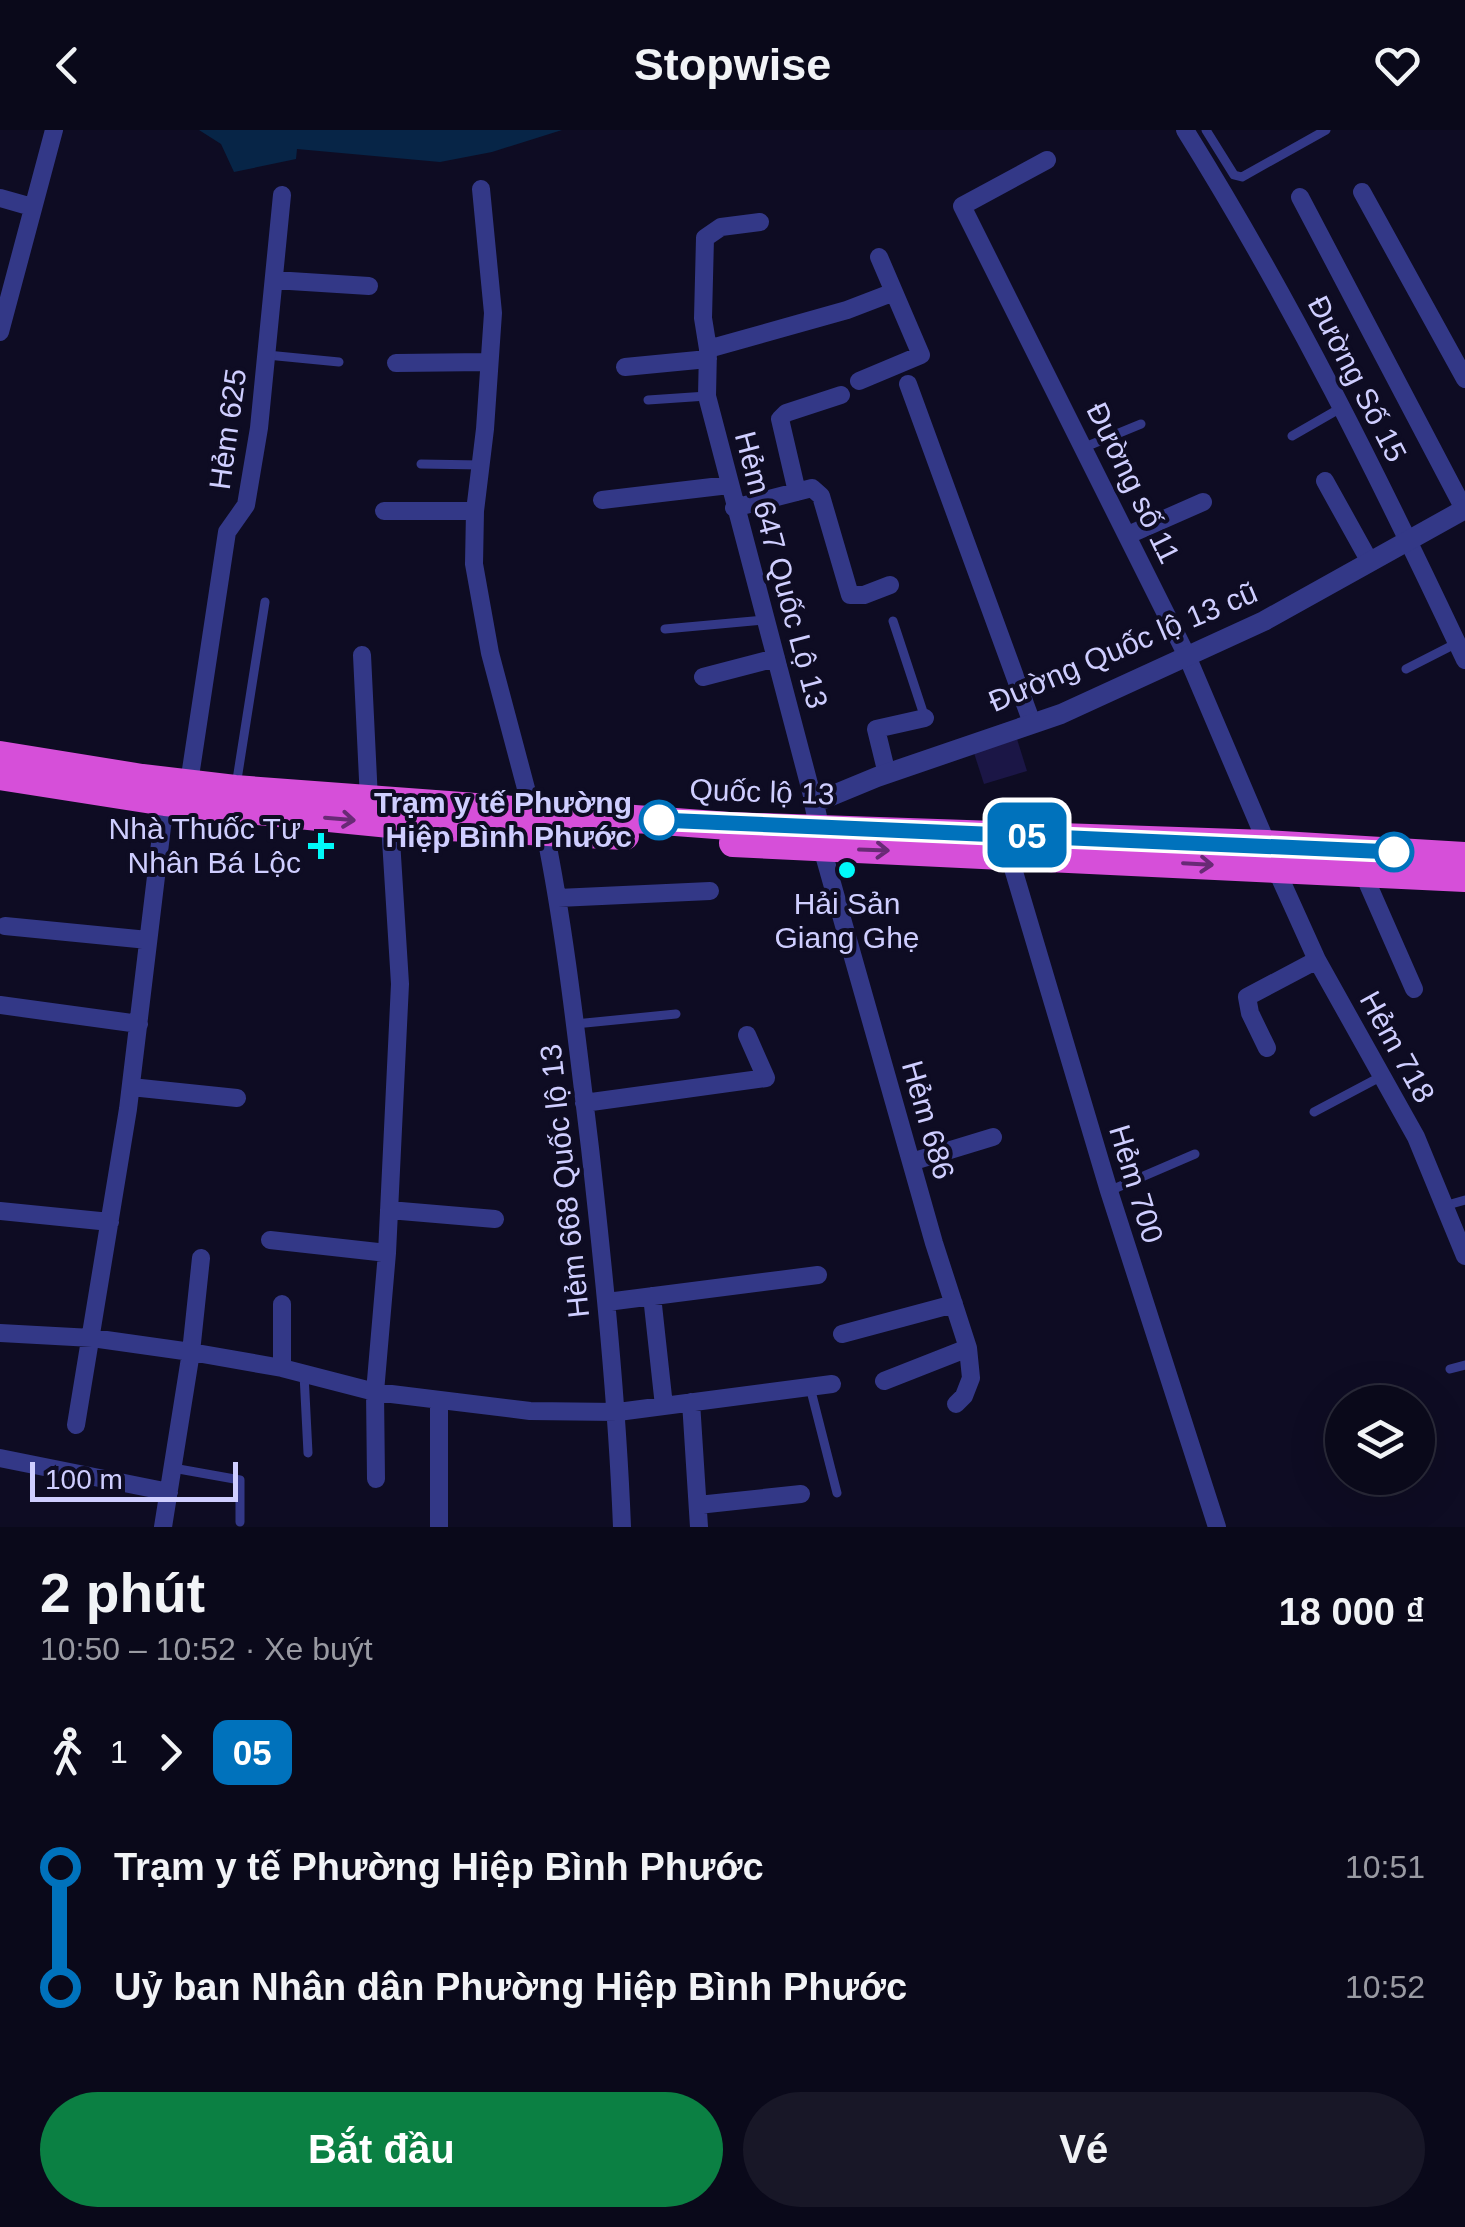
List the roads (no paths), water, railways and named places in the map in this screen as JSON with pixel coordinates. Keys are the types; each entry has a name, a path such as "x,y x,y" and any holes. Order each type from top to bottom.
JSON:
{"highway":[{"name":"Quốc lộ 13","path":"0,754 190,784 539,821"},
{"name":"Quốc lộ 13","path":"0,776 165,802 390,824 539,821 818,826 1271,856 1363,873 1465,878"},
{"name":"Quốc lộ 13","path":"818,826 1009,855 1465,856"}],"street":[{"path":"0,328 54,130"},
{"name":"Đường Số 15","path":"1185,130 1238,215 1313,350 1339,408 1410,540 1461,652"},
{"name":"Đường số 11","path":"1046,160 962,206 1187,656 1271,856"},
{"name":"Hẻm 668 Quốc lộ 13","path":"481,189 494,313 475,511 474,564 490,653 558,898 607,1302 618,1412 622,1527"},
{"path":"1362,192 1465,378"},
{"name":"Hẻm 625","path":"190,784 227,532 246,504 259,428 282,195"},
{"path":"1300,197 1465,509"},
{"path":"0,198 32,207"},
{"name":"Hẻm 647 Quốc Lộ 13","path":"760,222 721,227 706,238 703,318 708,354 707,396 818,826"},
{"path":"859,382 921,355 879,257"},
{"path":"274,280 369,286"},
{"path":"625,368 708,354 894,292"},
{"path":"396,364 488,362"},
{"path":"908,384 1032,724"},
{"path":"798,492 780,419 786,413 841,396"},
{"path":"1326,481 1370,562"},
{"path":"602,500 729,485"},
{"path":"734,508 812,488 821,496 850,595 864,595 890,585"},
{"path":"1128,535 1203,502"},
{"name":"Đường Quốc lộ 13 cũ","path":"818,826 887,774 1061,714 1264,621 1465,509"},
{"path":"384,511 475,511"},
{"path":"362,655 369,800"},
{"path":"703,677 776,658"},
{"path":"887,774 876,729 925,718"},
{"path":"76,1425 131,1088 165,802"},
{"path":"376,1479 375,1392 400,984 390,824"},
{"name":"Hẻm 686","path":"818,826 911,1162 968,1348 971,1378 956,1404"},
{"name":"Hẻm 700","path":"1009,855 1108,1191 1217,1527"},
{"name":"Hẻm 718","path":"1271,856 1317,960 1416,1137 1465,1256"},
{"path":"1363,873 1414,989"},
{"path":"558,898 710,891"},
{"path":"6,926 148,940"},
{"path":"1266,1048 1247,997 1317,960"},
{"path":"0,1005 138,1024"},
{"path":"584,1103 766,1078 747,1035"},
{"path":"131,1088 237,1098"},
{"path":"911,1162 993,1137"},
{"path":"389,1210 495,1218"},
{"path":"0,1211 110,1222"},
{"path":"270,1240 386,1253"},
{"path":"163,1527 191,1352 201,1258"},
{"path":"607,1302 818,1275"},
{"path":"652,1296 664,1406"},
{"path":"282,1304 282,1368"},
{"path":"842,1334 954,1304"},
{"path":"0,1333 92,1338 191,1352 282,1368 375,1392 530,1411 618,1412 832,1384"},
{"path":"884,1381 968,1348"},
{"path":"438,1400 439,1527"},
{"path":"691,1402 699,1527"},
{"path":"0,1458 169,1492"},
{"path":"698,1505 801,1494"}],"lane":[{"path":"1206,130 1234,175 1242,177 1326,130"},
{"path":"266,356 339,362"},
{"path":"648,400 707,396"},
{"path":"1292,436 1339,408"},
{"path":"1085,447 1140,424"},
{"path":"421,464 481,465"},
{"path":"236,788 265,602"},
{"path":"665,629 764,620"},
{"path":"893,621 925,718"},
{"path":"1406,669 1461,652"},
{"path":"576,1024 676,1014"},
{"path":"1314,1112 1382,1076"},
{"path":"1108,1191 1196,1154"},
{"path":"1444,1206 1465,1200"},
{"path":"1450,1369 1465,1365"},
{"path":"304,1374 308,1454"},
{"path":"810,1387 837,1493"},
{"path":"173,1468 240,1480 240,1522"}],"water":[{"path":"199,130 562,130 492,152 440,162 297,149 296,159 234,172 221,144"}],"place":[{"name":"Trạm y tế Phường Hiệp Bình Phước","path":"659,820"},
{"name":"Nhà Thuốc Tư Nhân Bá Lộc","path":"321,846"},
{"name":"Hải Sản Giang Ghẹ","path":"847,870"}]}
